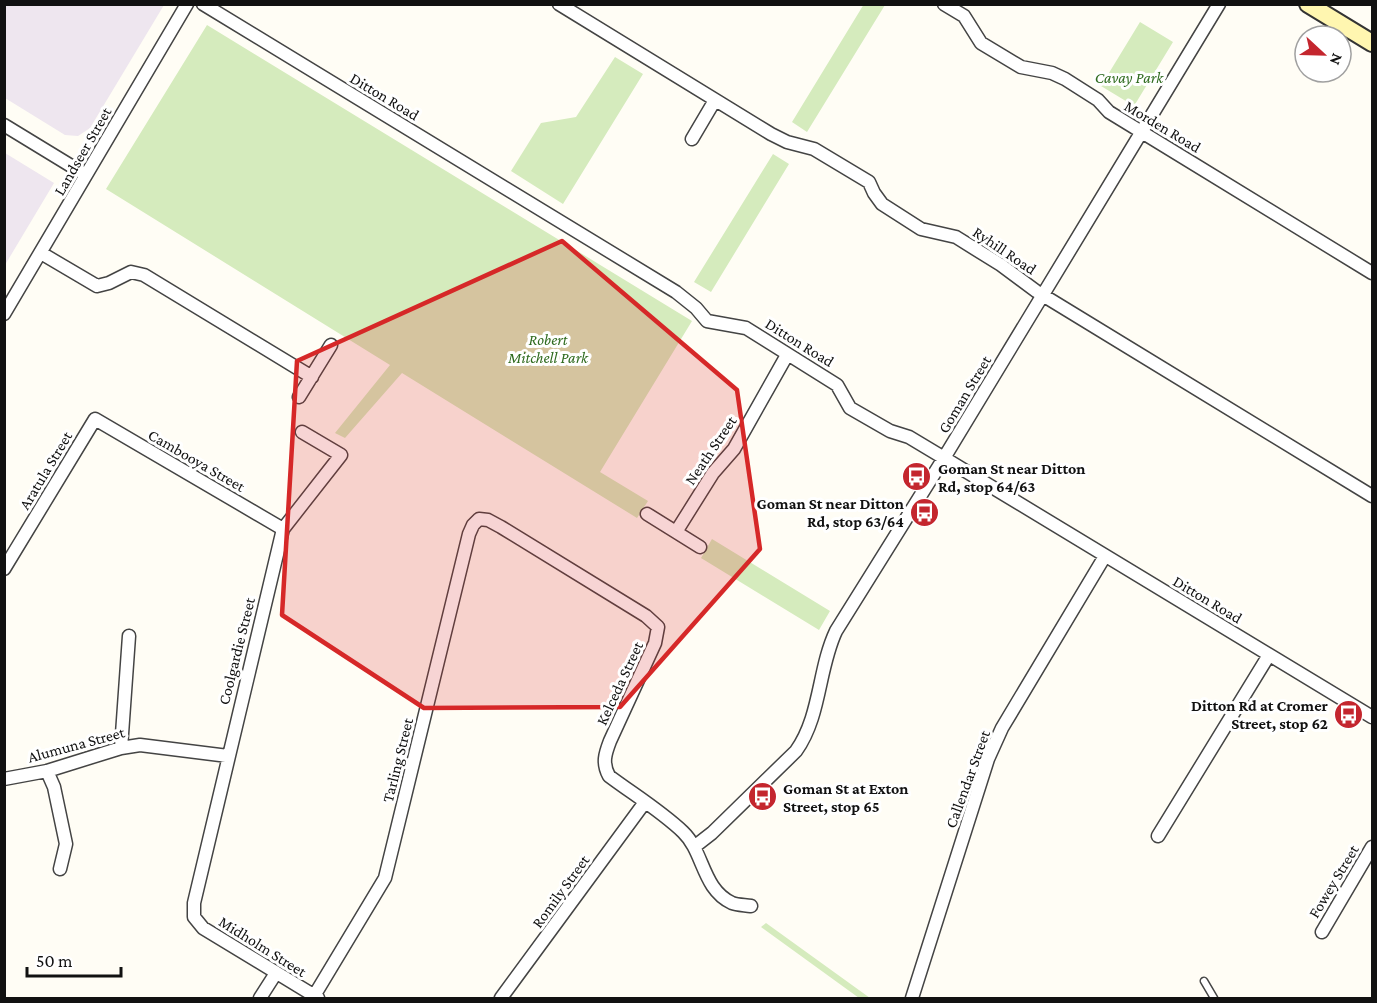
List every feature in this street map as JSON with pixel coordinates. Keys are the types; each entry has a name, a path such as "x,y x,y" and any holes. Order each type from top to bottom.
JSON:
{"main road":[{"path":"1308,4 1372,43"}],"street":[{"name":"Landseer Street","path":"4,314 187,4"},
{"name":"Ditton Road","path":"203,4 676,292 696,308 707,321 747,328 837,385 850,408 890,432 909,437 1372,717"},
{"name":"Ryhill Road","path":"559,4 787,142 814,148 869,182 882,204 921,229 956,237 1043,295 1372,496"},
{"name":"Morden Road","path":"944,4 964,16 981,43 1021,67 1052,73 1065,80 1098,100 1109,112 1142,133 1372,273"},
{"name":"Goman Street","path":"694,847 712,833 796,751 806,737 824,661 836,631 944,458 1219,4"},
{"path":"692,139 716,100"},
{"path":"4,125 86,175"},
{"path":"41,253 97,286 131,272 144,275 312,377"},
{"path":"299,398 332,345"},
{"name":"Neath Street","path":"676,532 713,472 734,449 787,355"},
{"name":"Cambooya Street","path":"95,419 283,529"},
{"name":"Aratula Street","path":"4,569 95,419"},
{"name":"Coolgardie Street","path":"194,917 194,903 283,529 341,455 302,432"},
{"path":"647,514 700,547"},
{"name":"Kelceda Street","path":"479,519 488,520 501,527 646,616 658,627 655,644 604,757 605,770 609,776 685,833 694,847 704,873 715,889 732,903 751,906"},
{"name":"Tarling Street","path":"316,997 385,878 469,534 479,519"},
{"name":"Callendar Street","path":"912,999 988,759 1002,728 1105,556"},
{"path":"121,748 129,636"},
{"path":"1158,836 1269,655"},
{"name":"Alumuna Street","path":"4,779 47,771 121,748 140,745 228,756"},
{"path":"47,771 54,787 66,844 60,869"},
{"name":"Romily Street","path":"501,999 645,802"},
{"name":"Fowey Street","path":"1322,932 1372,848"},
{"name":"Midholm Street","path":"194,917 203,928 316,997"},
{"path":"260,999 276,973"}],"lane":[{"path":"1204,981 1214,999"}],"highlighted area":[{"path":"562,241 737,390 760,549 620,707 424,708 282,615 297,361"}],"shaded area":[{"path":"4,5 164,5 90,128 78,136 65,135 5,98"},
{"path":"5,153 54,183 5,265"}],"green space":[{"path":"864,4 885,5 807,132 792,122"},
{"name":"Cavay Park","path":"1140,22 1173,42 1134,106 1101,86"},
{"name":"Robert Mitchell Park","path":"207,25 692,321 600,472 648,501 637,518 402,373 345,438 335,433 390,365 106,189"},
{"path":"615,57 643,74 563,204 511,171 541,123 576,117"},
{"path":"773,154 789,164 711,292 694,282"},
{"path":"712,539 830,611 819,630 701,558"},
{"path":"766,923 870,998 859,998 761,927"}],"place":[{"name":"Goman St near Ditton Rd, stop 64/63","path":"917,477"},
{"name":"Goman St near Ditton Rd, stop 63/64","path":"925,512"},
{"name":"Ditton Rd at Cromer Street, stop 62","path":"1349,714"},
{"name":"Goman St at Exton Street, stop 65","path":"762,797"}]}
